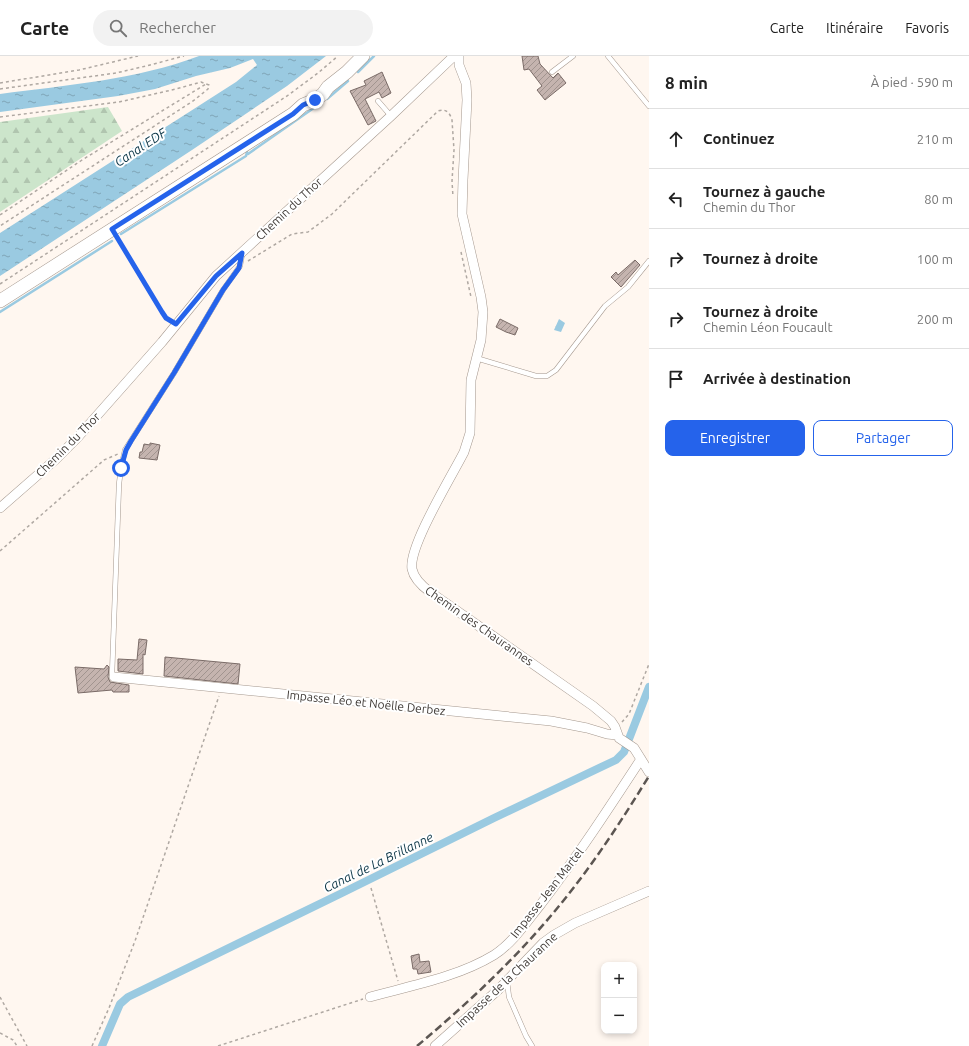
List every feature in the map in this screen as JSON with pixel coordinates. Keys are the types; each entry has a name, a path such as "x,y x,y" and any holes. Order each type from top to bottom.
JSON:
{"main road":[{"path":"0,301 293,114 303,105 320,97 333,82 347,72 363,56"}],"street":[{"name":"Chemin du Thor","path":"0,508 78,438 216,276 391,116 454,56"},
{"name":"Chemin des Chaurannes","path":"459,56 459,65 466,83 467,100 462,214 466,237 481,297 483,312 481,340 471,380 469,440 458,464 427,521 416,546 412,562 414,574 419,582 430,592 593,706 611,721 627,744 634,748 649,772"},
{"name":"Impasse Léo et Noëlle Derbez","path":"114,677 543,720 616,730"},
{"name":"Impasse Jean Martel","path":"370,997 434,979 473,965 494,955 506,946 579,854 641,759"},
{"name":"Impasse de la Chauranne","path":"436,1046 507,981 543,943 576,923 649,891"}],"lane":[{"path":"552,72 573,56"},
{"path":"608,56 649,106"},
{"path":"378,101 391,116"},
{"path":"114,677 112,675 119,484 121,468 126,450 240,264 242,253"},
{"path":"476,358 536,376 550,374 561,364 605,306 628,287 649,261"},
{"path":"507,981 510,997 524,1032 532,1046"}],"path":[{"path":"0,83 79,70 138,56"},
{"path":"0,89 116,73 184,56"},
{"path":"0,284 287,96 318,74 338,56"},
{"path":"0,117 119,102 200,82 207,83"},
{"path":"0,215 82,160 207,83"},
{"path":"0,226 193,101 208,89 209,85 207,83"},
{"path":"240,264 260,254 292,234 308,232 320,224 438,111 442,110 446,111 452,120 454,150 452,181 454,202"},
{"path":"112,229 166,318 176,324"},
{"path":"460,246 471,297"},
{"path":"0,551 104,460 126,450"},
{"path":"616,730 629,714 649,664"},
{"path":"92,1046 109,1008 135,941 219,694"},
{"path":"371,888 401,989"},
{"path":"0,997 27,1046"},
{"path":"218,1046 370,997"},
{"path":"0,1033 13,1040 17,1046"}],"green space":[{"path":"108,107 122,131 0,212 0,122"}],"water":[{"name":"Canal EDF","path":"199,56 326,56 287,86 0,276 0,233 236,82 257,65 253,59 230,68 196,76 155,89 118,96 0,112 0,94 101,81 150,71"},
{"path":"559,319 565,323 561,332 554,330"}],"building":[{"path":"522,56 538,56 540,64 553,78 558,73 566,83 545,100 537,90 542,86 529,69 524,70"},
{"path":"382,72 391,93 382,98 379,92 365,99 376,121 368,125 350,91 366,85 364,81"},
{"path":"635,260 640,265 621,287 611,277 616,272 618,275"},
{"path":"500,319 518,328 515,335 496,327"},
{"path":"150,443 160,445 157,460 139,458 144,444 150,445"},
{"path":"139,639 147,640 145,655 143,654 143,674 118,671 118,659 137,660"},
{"path":"165,657 240,664 238,684 164,676"},
{"path":"107,665 109,667 108,677 110,682 129,685 129,692 113,692 112,690 78,693 75,667 104,669"},
{"path":"419,954 420,962 429,961 431,972 418,974 417,969 413,969 411,956"}],"waterway":[{"path":"358,72 374,56"},
{"path":"327,99 348,81"},
{"path":"248,154 318,105"},
{"path":"121,234 246,156 247,152"},
{"path":"0,312 112,241"},
{"name":"Canal de La Brillanne","path":"102,1046 120,1004 128,997 616,760 624,752 649,687"}],"railway":[{"path":"417,1046 478,992 536,933 582,877 649,776"}],"route":[{"path":"121,468 126,450 131,441 174,373 223,290 239,268 242,253 216,276 176,324 166,318 112,229 293,114 303,105 315,100"}]}
